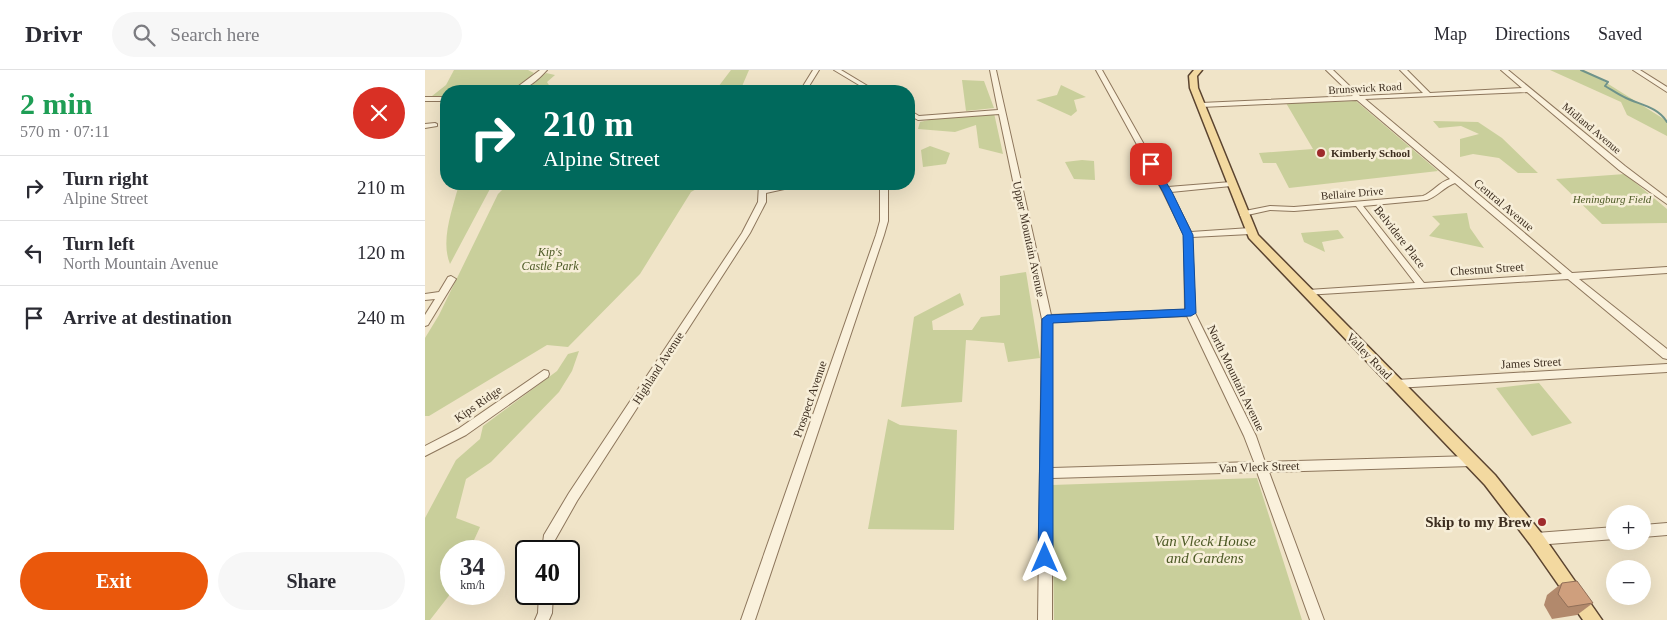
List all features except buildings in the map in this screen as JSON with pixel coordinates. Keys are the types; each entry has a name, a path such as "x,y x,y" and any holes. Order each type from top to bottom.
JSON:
{"main road":[{"name":"Valley Road","path":"1198,70 1193,76 1193,81 1250,231 1489,480 1536,539 1593,620"}],"street":[{"path":"526,85 544,70"},
{"path":"807,85 816,70"},
{"path":"837,70 863,85"},
{"name":"Upper Mountain Avenue","path":"993,70 1047,319 1045,620"},
{"name":"North Mountain Avenue","path":"1099,70 1166,190 1188,235 1191,313 1263,467 1317,620"},
{"name":"Central Avenue","path":"1329,70 1359,98 1456,180 1667,355"},
{"path":"1403,70 1429,95"},
{"name":"Midland Avenue","path":"1504,70 1622,168 1667,202"},
{"path":"1635,70 1667,90"},
{"name":"Brunswick Road","path":"1201,105 1529,90"},
{"path":"425,99 440,100"},
{"path":"915,120 918,118 1002,112"},
{"path":"425,126 435,125"},
{"name":"Bellaire Drive","path":"1243,214 1270,208 1358,204 1423,198 1433,195 1445,182 1456,180"},
{"path":"1166,190 1231,184"},
{"name":"Highland Avenue","path":"549,540 573,497 747,233 762,202 763,190"},
{"name":"Prospect Avenue","path":"748,620 880,235 884,220 883,190"},
{"name":"Belvidere Place","path":"1358,204 1422,286"},
{"path":"1188,235 1250,231"},
{"name":"Chestnut Street","path":"1309,293 1667,270"},
{"path":"425,323 451,279"},
{"path":"425,297 441,295"},
{"path":"1047,319 1191,313"},
{"name":"James Street","path":"1395,384 1667,368"},
{"name":"Kips Ridge","path":"425,450 462,432 544,374"},
{"name":"Van Vleck Street","path":"1046,473 1472,461"},
{"path":"1651,530 1667,528"},
{"path":"1536,539 1606,534"},
{"path":"542,620 545,605"}],"green space":[{"path":"454,70 528,70 534,73 520,85 446,85"},
{"path":"731,70 749,70 743,85 720,85"},
{"path":"1550,70 1584,70 1594,75 1667,121 1667,136 1627,115 1621,102"},
{"path":"546,73 555,75 547,82 549,85 532,85"},
{"path":"962,80 984,81 994,108 966,111"},
{"path":"1061,85 1086,97 1074,100 1077,111 1071,116 1036,100 1057,95"},
{"path":"440,90 440,96 432,96"},
{"name":"Kimberly School","path":"1356,101 1438,171 1289,188 1276,163 1263,163 1259,153 1313,149 1286,103"},
{"path":"994,113 1003,154 979,148 976,125 955,132 918,129 920,122 933,119"},
{"path":"1433,121 1478,122 1502,138 1538,173 1518,173 1499,158 1473,154 1460,157 1460,139 1479,134 1461,126 1439,128"},
{"path":"930,146 950,153 946,164 923,167 921,150"},
{"path":"1094,161 1095,180 1074,179 1065,162"},
{"name":"Heningburg Field","path":"1625,174 1667,209 1667,223 1602,224 1556,179"},
{"path":"457,190 489,190 450,264 446,245"},
{"name":"Kip's Castle Park","path":"502,190 694,190 691,192 640,274 568,347 547,345 429,416 425,416 425,338 439,315 498,194"},
{"path":"1467,213 1470,228 1484,248 1429,236 1440,224 1432,216"},
{"path":"1338,230 1344,238 1322,242 1325,252 1304,242 1301,233"},
{"path":"1026,272 1040,358 1008,362 1004,343 966,340 962,402 901,407 914,317 960,293 964,305 932,321 933,330 972,330 981,317 1000,315 1000,276"},
{"path":"579,351 572,371 559,392 491,462 466,479 456,518 480,527 474,540 440,540 440,605 442,605 430,620 425,620 425,518 456,460 480,439 483,426 557,371 568,354"},
{"path":"1539,383 1572,423 1532,436 1496,388"},
{"path":"888,419 900,425 957,430 954,530 868,529"},
{"name":"Van Vleck House and Gardens","path":"1257,478 1302,620 1054,620 1052,485"}],"waterway":[{"path":"1581,70 1608,82 1605,86 1654,110 1667,122"}],"place":[{"name":"Kimberly School","path":"1321,153"},
{"name":"Skip to my Brew","path":"1542,522"}],"route":[{"path":"1045,558 1047,319 1191,313 1188,235 1151,164"}]}
